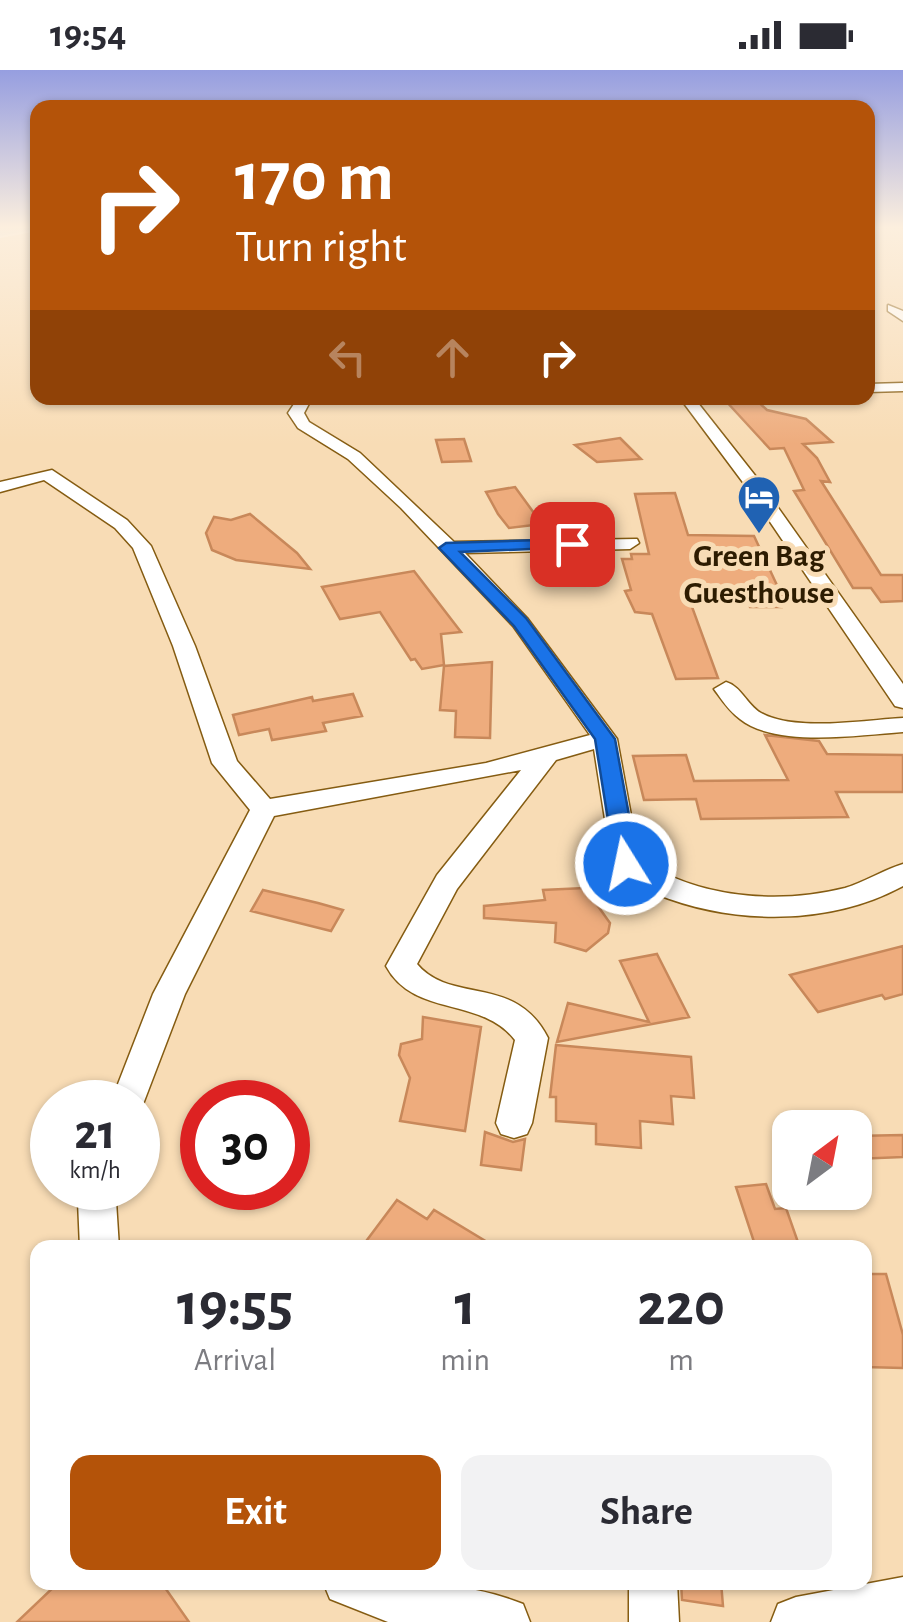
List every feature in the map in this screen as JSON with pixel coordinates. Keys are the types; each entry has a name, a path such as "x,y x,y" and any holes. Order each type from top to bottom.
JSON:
{"street":[{"path":"875,388 903,387"},
{"path":"301,405 296,413 304,425 354,456 520,622 605,739 626,864 650,884 694,899 808,907 891,883 903,874"},
{"path":"692,405 751,482 903,701"},
{"path":"0,488 46,474 131,532 142,546 184,646 225,763 264,809"},
{"path":"446,548 630,542"},
{"path":"726,689 739,706 767,724 799,728 903,726"},
{"path":"264,809 487,771 605,739"},
{"path":"514,1123 532,1038 521,1018 494,1004 434,992 410,981 401,966 410,944 470,850 546,756"},
{"path":"136,1080 169,994 264,809"},
{"path":"98,1210 100,1240"},
{"path":"367,1590 505,1622"},
{"path":"653,1590 654,1622"},
{"path":"796,1622 903,1602"}],"building":[{"path":"730,405 762,405 767,410 806,419 832,442 803,444 817,458 830,482 821,481 881,575 903,575 903,601 881,602 871,588 853,588 794,491 804,490 784,448 770,449"},
{"path":"620,438 641,459 597,462 575,445"},
{"path":"464,439 471,461 442,462 436,440"},
{"path":"515,487 542,524 509,528 498,514 486,492"},
{"path":"675,493 688,535 754,536 783,598 777,598 781,607 750,607 745,594 688,596 718,678 676,679 652,614 635,612 625,591 631,590 622,559 632,559 631,554 649,554 635,494"},
{"path":"250,514 297,553 310,569 236,560 212,550 206,533 214,517 231,520"},
{"path":"414,571 461,632 441,634 444,665 422,669 415,659 411,660 380,612 340,619 322,587"},
{"path":"492,662 490,738 455,737 456,711 440,710 444,666"},
{"path":"353,694 362,716 323,723 326,731 272,740 269,729 239,735 233,715 312,697 313,701"},
{"path":"765,735 819,741 827,754 903,755 903,792 836,792 848,817 701,819 696,799 644,800 633,756 686,755 694,781 788,780"},
{"path":"585,888 610,923 608,933 586,951 555,942 556,923 484,918 484,906 545,900 543,890"},
{"path":"263,890 343,910 331,931 251,911"},
{"path":"903,946 903,994 885,999 882,995 818,1012 790,975"},
{"path":"657,954 689,1017 557,1042 568,1003 649,1022 620,961"},
{"path":"423,1017 481,1027 465,1131 400,1121 410,1078 399,1055 401,1044 422,1039"},
{"path":"556,1045 691,1057 694,1098 671,1096 673,1124 640,1121 641,1148 596,1144 596,1124 556,1121 556,1097 550,1097"},
{"path":"485,1132 513,1142 525,1139 521,1170 481,1165"},
{"path":"903,1135 903,1157 872,1158 872,1136"},
{"path":"766,1184 772,1210 787,1210 797,1240 753,1240 736,1187"},
{"path":"397,1200 427,1219 434,1210 484,1240 367,1240"},
{"path":"872,1274 886,1274 903,1335 903,1368 872,1367"},
{"path":"51,1590 167,1590 189,1622 17,1622"},
{"path":"681,1590 722,1590 723,1606 682,1600"}],"place":[{"name":"Green Bag Guesthouse","path":"759,535"}],"route":[{"path":"572,544 446,548 520,622 605,739 626,864"}]}
